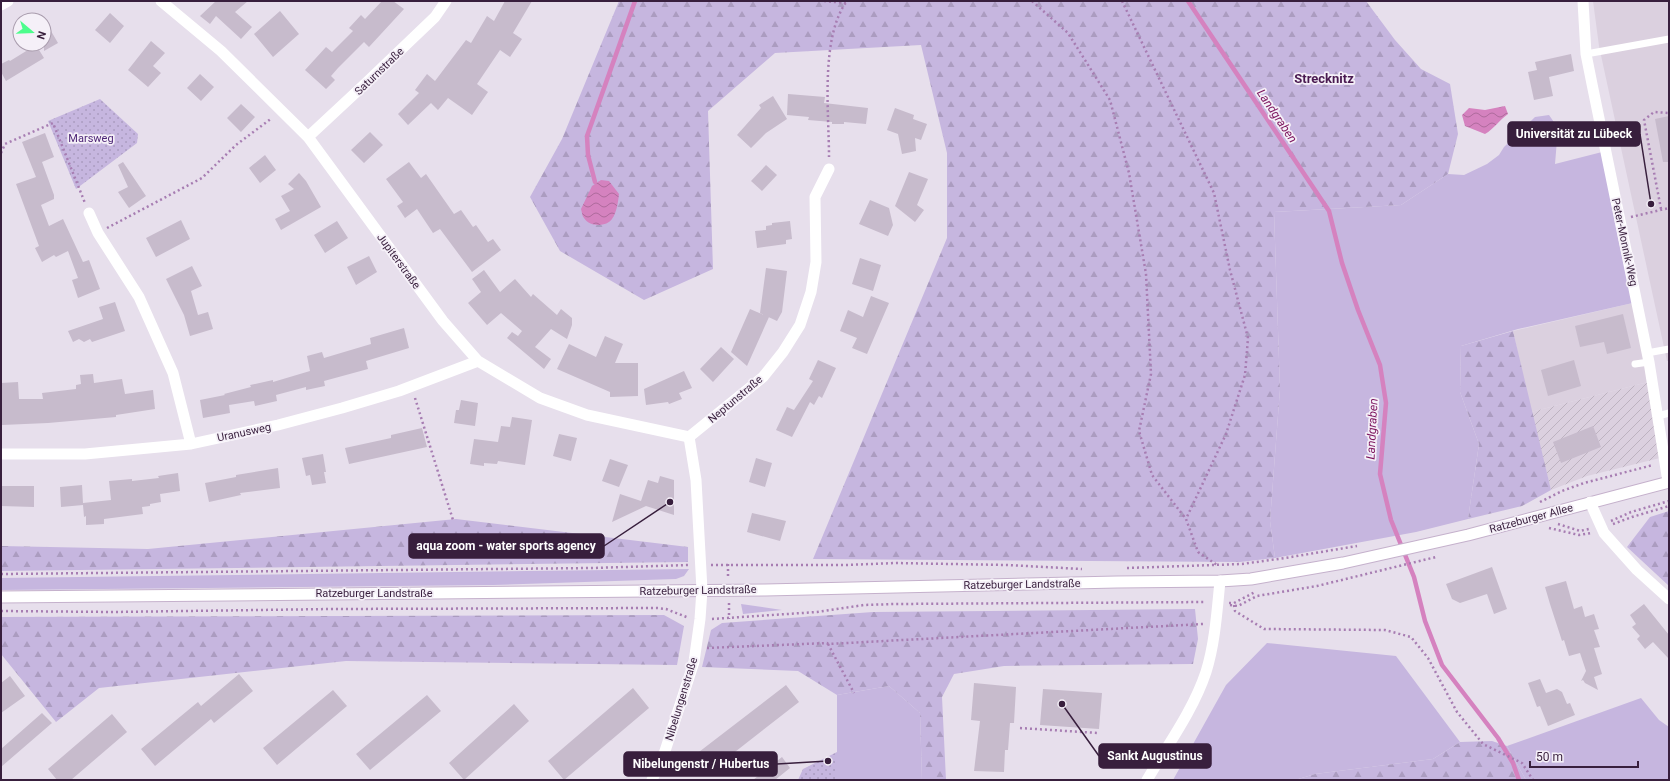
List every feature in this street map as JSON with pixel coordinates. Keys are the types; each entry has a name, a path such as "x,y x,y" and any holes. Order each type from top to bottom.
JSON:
{"street":[{"path":"1,5 8,1"},
{"name":"Jupiterstraße","path":"161,1 222,51 308,137 443,321 478,361 540,398 587,415 689,437"},
{"name":"Saturnstraße","path":"308,137 435,17 446,1"},
{"name":"Peter-Monnik-Weg","path":"1583,1 1586,54 1621,219 1648,358 1664,415 1665,462 1668,482"},
{"name":"Neptunstraße","path":"689,437 763,377 783,352 800,325 811,292 816,262 815,197 829,169"},
{"path":"89,213 98,233 139,297 173,373 191,444"},
{"name":"Uranusweg","path":"1,454 85,454 191,444 278,425 342,408 412,386 478,361"},
{"path":"689,437 696,480 702,590"},
{"name":"Ratzeburger Allee","path":"1393,552 1468,535 1668,482"},
{"path":"1590,502 1602,528 1637,570 1669,599"},
{"name":"Ratzeburger Landstraße","path":"1,596 702,590 1220,581 1251,579 1343,563 1393,552"},
{"path":"1147,780 1191,705 1206,673 1216,624 1220,581"},
{"name":"Nibelungenstraße","path":"652,780 665,751 694,662 697,648 702,590"}],"lane":[{"path":"1586,54 1669,39"},
{"path":"1635,364 1669,349"}],"path":[{"path":"824,1 846,2 835,21 828,69 829,169"},
{"path":"1032,1 1068,33 1110,100 1129,173 1146,274 1151,374 1140,431 1152,475 1186,519 1198,552 1217,564 1220,581"},
{"path":"1122,1 1214,193 1230,270 1248,338 1245,375 1226,434 1186,519"},
{"path":"98,233 202,178 236,145 282,110"},
{"path":"1661,209 1644,120 1654,112 1669,113"},
{"path":"1,153 5,144 53,123 89,213"},
{"path":"1621,219 1669,208"},
{"path":"412,386 453,520"},
{"path":"1534,505 1562,491 1584,483 1665,462"},
{"path":"1547,528 1556,528 1579,535 1589,534 1632,516 1669,506"},
{"path":"1120,568 1242,564 1360,545"},
{"path":"1,612 657,608 666,609 689,618 700,619 817,612 851,606 880,604 1218,602 1242,604 1257,596 1317,586 1444,555"},
{"path":"1,574 593,568 809,564 960,564 1089,569"},
{"path":"1234,604 1235,611 1264,628 1385,630 1411,637 1428,658 1457,712 1483,744 1522,763 1533,780"},
{"path":"697,648 828,644 1216,624"},
{"path":"828,644 854,693"},
{"path":"1020,728 1098,733"}],"shaded area":[{"path":"1593,1 1669,1 1669,361 1667,361 1599,46"},
{"path":"1637,302 1652,381 1531,412 1513,331"},
{"path":"1652,381 1664,457 1587,476 1551,490 1531,412"}],"green space":[{"path":"619,1 1366,1 1395,40 1421,69 1450,84 1458,134 1448,174 1401,205 1274,212 1280,389 1270,521 1275,558 1240,562 813,559 947,238 947,153 921,45 775,53 708,111 713,269 644,300 560,251 530,197 562,139"},
{"name":"Marsweg","path":"100,99 138,134 137,143 76,189 48,121"},
{"path":"1549,115 1558,128 1555,164 1606,151 1637,302 1518,329 1461,346 1460,392 1479,444 1468,519 1416,532 1275,558 1270,521 1280,389 1274,212 1401,205 1448,174 1464,175 1487,164 1499,155 1504,147 1535,117"},
{"path":"1513,331 1551,490 1522,506 1468,519 1479,444 1460,392 1461,346"},
{"path":"1669,511 1669,586 1627,547 1650,517"},
{"path":"456,519 688,547 688,562 1,571 1,546 148,549"},
{"path":"689,569 684,576 676,579 493,585 1,590 1,578"},
{"path":"741,604 782,610 743,614"},
{"path":"1195,609 1198,639 1193,664 1004,666 954,674 942,697 946,780 922,780 920,713 889,686 837,695 798,671 702,667 711,630 722,623 873,612"},
{"path":"664,615 684,626 677,665 346,661 99,688 56,722 1,654 1,617"},
{"path":"1267,643 1396,656 1460,742 1433,759 1315,774 1295,780 1173,780 1226,685"},
{"path":"889,686 920,713 922,780 837,780 837,695"},
{"path":"1641,698 1659,720 1669,727 1669,780 1526,780 1507,746"},
{"path":"1492,741 1507,746 1526,780 1295,780 1315,774 1433,759 1460,742"},
{"path":"837,752 837,780 798,780 803,769"}],"water":[{"path":"1505,106 1508,114 1485,134 1465,126 1462,115 1469,108 1485,110"},
{"path":"601,180 609,181 619,194 618,204 614,216 610,222 598,225 586,221 581,209 592,186"}],"building":[{"path":"216,1 248,1 235,12 252,27 241,39 216,16 210,24 200,16"},
{"path":"382,1 393,1 404,9 369,47 364,42 338,68 331,76 335,80 326,89 305,70 326,47 332,52 353,31 349,28 361,15 365,19"},
{"path":"505,1 532,1 513,33 522,39 510,57 500,50 477,84 488,92 472,115 448,98 438,110 431,103 408,125 398,114 419,93 415,90 427,74 435,81 466,40 471,43 487,16 494,21"},
{"path":"280,11 299,34 273,57 254,34"},
{"path":"110,13 124,26 110,43 95,30"},
{"path":"52,33 58,43 52,46"},
{"path":"151,41 165,53 153,66 161,73 148,87 128,70"},
{"path":"25,52 40,52 44,58 6,81 1,72 1,64 9,60 10,61"},
{"path":"1571,54 1574,71 1549,77 1553,96 1534,100 1528,72 1537,70 1535,62"},
{"path":"200,74 214,87 201,101 187,88"},
{"path":"788,94 825,97 824,103 868,108 866,124 844,122 844,124 832,124 832,122 808,120 809,117 787,115"},
{"path":"773,96 787,119 766,133 751,148 737,135 761,108 759,105"},
{"path":"241,104 255,117 241,132 227,118"},
{"path":"895,108 914,115 913,119 927,124 921,140 915,138 916,151 902,154 898,134 887,130"},
{"path":"1669,116 1669,162 1663,162 1655,119"},
{"path":"370,132 383,145 364,163 351,150"},
{"path":"45,133 54,157 42,162 54,195 54,199 41,205 49,226 63,219 83,262 89,260 100,289 78,298 72,280 78,278 68,251 56,257 54,255 42,262 35,248 39,246 16,184 36,177 22,142"},
{"path":"265,155 276,170 260,183 249,168"},
{"path":"123,162 146,196 129,208 118,192 128,187 118,165"},
{"path":"409,162 421,178 426,174 454,214 461,210 473,227 476,225 488,242 493,239 501,250 472,272 440,229 433,233 417,209 405,218 397,206 403,202 386,179"},
{"path":"766,165 777,175 762,191 751,181"},
{"path":"909,172 928,179 917,205 924,210 915,222 895,206"},
{"path":"299,173 306,181 321,207 281,230 275,219 290,211 281,196 294,189 288,184"},
{"path":"870,200 889,208 893,225 888,236 859,224"},
{"path":"181,220 190,239 156,257 146,238"},
{"path":"337,221 348,238 325,253 314,235"},
{"path":"790,221 792,239 786,240 786,244 757,248 755,231 766,230 766,226 772,225 772,223"},
{"path":"369,256 377,272 356,285 347,267"},
{"path":"860,258 881,265 873,291 852,284"},
{"path":"192,266 202,286 191,291 198,315 208,312 213,329 190,336 184,315 166,279"},
{"path":"766,268 787,271 782,312 777,321 760,313"},
{"path":"484,270 500,292 515,279 531,297 533,294 557,315 561,309 572,318 572,325 567,339 551,329 535,347 551,359 544,369 507,338 512,332 518,336 522,331 501,313 487,325 468,303 481,292 472,279"},
{"path":"871,296 889,303 867,354 852,348 857,338 840,331 848,310 863,317"},
{"path":"115,302 125,331 92,342 90,339 84,342 79,339 73,342 68,331 103,319 99,307"},
{"path":"750,309 769,317 747,366 731,352"},
{"path":"1623,314 1631,348 1607,354 1604,342 1580,347 1575,326"},
{"path":"404,328 409,348 366,361 368,369 324,381 325,386 306,390 306,387 276,395 277,401 255,406 254,401 229,405 230,413 203,418 200,400 225,395 224,394 251,387 250,385 273,380 273,382 310,371 307,356 322,352 324,358 371,344 370,338"},
{"path":"605,336 623,344 615,363 638,363 638,396 610,397 610,392 557,369 569,344 596,357"},
{"path":"721,347 734,359 713,382 700,369"},
{"path":"818,360 836,368 822,398 819,396 814,405 810,402 792,437 776,430 787,407 794,410 813,381 809,379"},
{"path":"1574,360 1581,386 1548,396 1541,370"},
{"path":"684,371 692,388 679,393 682,399 669,404 668,402 646,405 644,389"},
{"path":"93,374 94,383 122,379 125,394 153,390 155,409 116,415 116,417 48,423 2,425 1,383 18,382 19,399 43,399 42,393 76,389 76,385 81,384 80,375"},
{"path":"461,400 478,403 475,426 454,423 456,410 459,410"},
{"path":"512,417 532,420 525,465 498,461 497,464 484,463 484,466 470,464 474,439 498,442 501,426 510,427"},
{"path":"1593,426 1601,447 1561,463 1553,442"},
{"path":"422,428 427,447 349,464 345,448 391,438 391,435"},
{"path":"559,434 577,438 571,461 553,456"},
{"path":"323,454 326,483 312,485 310,475 306,476 302,458"},
{"path":"756,458 772,463 765,487 749,482"},
{"path":"610,459 628,465 619,487 602,481"},
{"path":"278,468 280,488 240,493 241,495 209,502 205,483 236,477 236,475"},
{"path":"178,473 180,491 160,494 161,502 142,507 143,514 104,519 104,524 86,525 86,516 84,517 83,505 61,507 60,487 82,485 83,503 111,500 109,481 132,479 132,481 159,478 158,476"},
{"path":"660,476 674,480 674,515 646,506 612,522 620,494 641,501 648,480 658,483"},
{"path":"1,486 34,486 34,507 1,506"},
{"path":"752,513 786,521 780,541 747,532"},
{"path":"1492,567 1507,609 1494,614 1487,594 1460,603 1452,599 1446,584"},
{"path":"1566,581 1574,609 1582,606 1585,617 1594,614 1599,629 1594,630 1600,647 1594,648 1602,674 1594,677 1598,690 1585,683 1583,680 1581,681 1586,671 1580,653 1569,656 1564,640 1562,641 1545,587"},
{"path":"1644,604 1669,635 1669,659 1653,642 1645,649 1637,639 1640,636 1632,627 1636,624 1630,615"},
{"path":"239,674 253,691 214,723 211,719 155,766 141,749 198,702 201,706"},
{"path":"10,676 25,696 1,713 1,683"},
{"path":"1540,679 1546,693 1557,689 1562,692 1567,704 1570,703 1575,715 1548,726 1540,706 1537,707 1528,683"},
{"path":"974,683 1016,687 1014,723 1010,723 1008,750 1005,750 1004,772 974,771 980,721 971,720"},
{"path":"786,685 799,702 708,773 695,755"},
{"path":"633,688 649,708 564,780 548,761"},
{"path":"1043,689 1102,693 1099,729 1040,725"},
{"path":"333,690 347,706 277,765 263,748"},
{"path":"427,695 441,711 370,770 356,754"},
{"path":"514,704 529,721 464,780 449,763"},
{"path":"42,713 52,723 1,767 1,749"},
{"path":"112,714 127,732 71,780 57,780 48,769"},
{"path":"782,757 790,768 775,780 753,780"}],"waterway":[{"path":"595,182 588,155 587,136 635,1"},
{"name":"Landgraben","path":"1188,1 1329,211 1342,263 1358,310 1380,365 1386,403 1380,474 1391,520 1414,577 1425,621 1442,665 1498,738 1513,763 1519,780"}],"place":[{"name":"Universität zu Lübeck","path":"1651,204"},
{"name":"aqua zoom - water sports agency","path":"670,502"},
{"name":"Sankt Augustinus","path":"1062,704"},
{"name":"Nibelungenstr / Hubertus","path":"828,761"}],"district":[{"name":"Strecknitz","path":"1324,78"}]}
